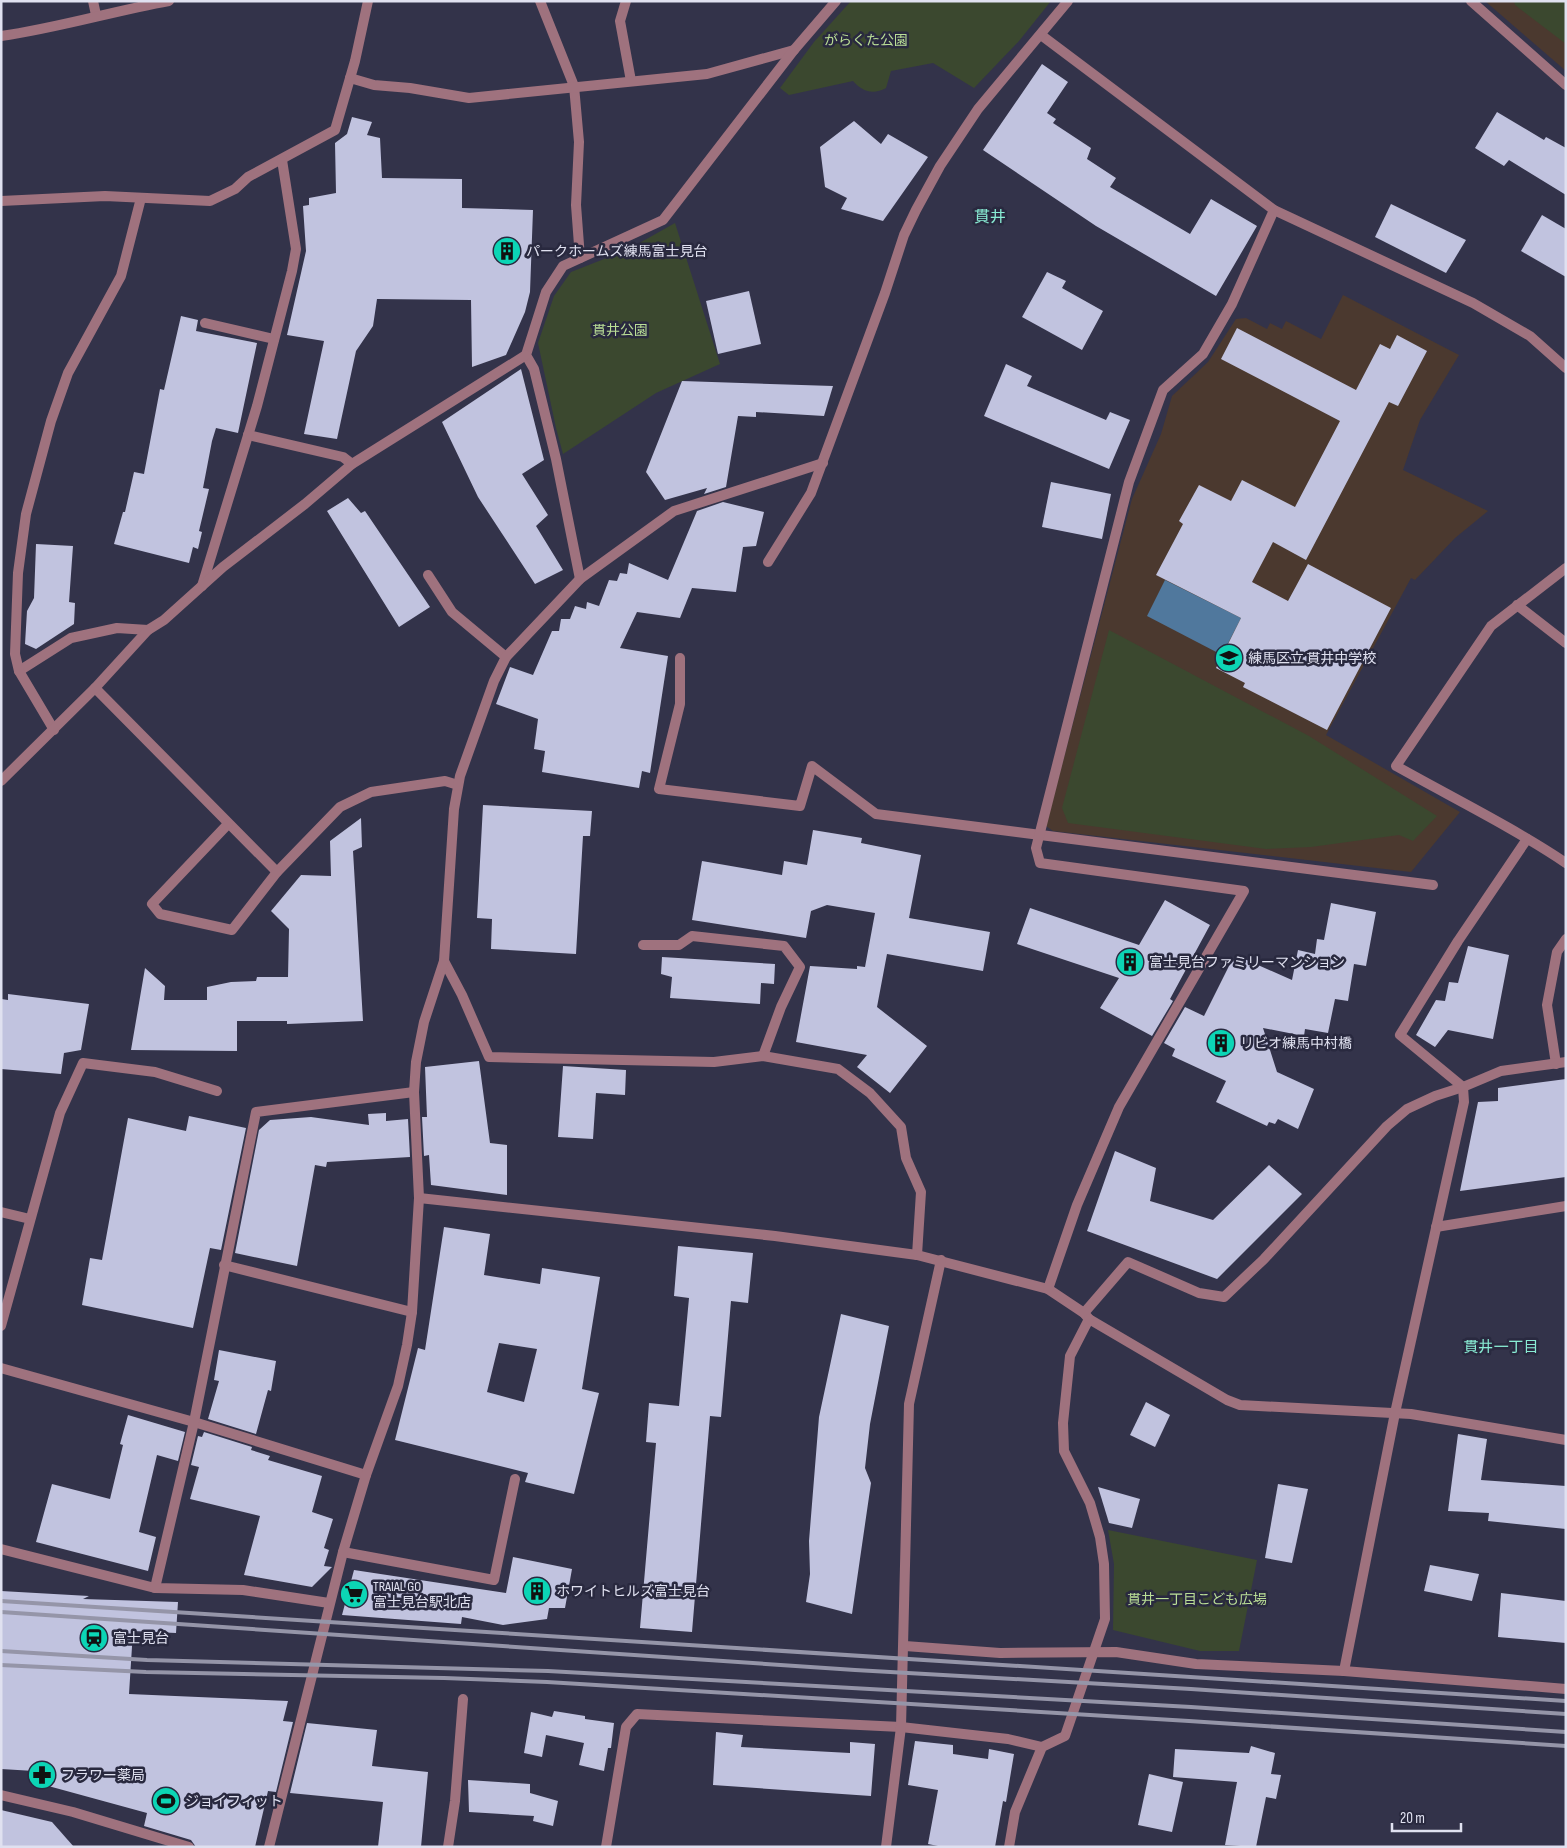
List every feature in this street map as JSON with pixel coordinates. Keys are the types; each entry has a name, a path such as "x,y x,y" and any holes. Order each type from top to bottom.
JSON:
{"street":[{"path":"93,1 96,15"},
{"path":"1,36 169,1"},
{"path":"1,201 69,196 210,201 235,189 248,177 334,130 350,78 368,1"},
{"path":"540,1 571,74 574,86 579,142 576,206 580,258"},
{"path":"626,1 620,21 631,81"},
{"path":"1,781 95,688 148,630 164,620 223,567 305,504 352,464 526,355 546,292 562,266 663,220 794,50 836,1"},
{"path":"768,562 811,493 904,235 916,210 940,166 978,109 1068,1"},
{"path":"1471,1 1566,85"},
{"path":"1041,35 1274,210 1473,303 1530,336 1566,368"},
{"path":"350,78 374,85 410,88 469,98 707,74 794,50"},
{"path":"201,586 248,435 296,250 282,160"},
{"path":"54,730 19,671 15,654 18,573 26,514 51,421 68,373 121,276 141,198"},
{"path":"1048,1289 1077,1205 1119,1107 1244,891 1040,863 1036,848 1037,837 1129,482 1163,390 1203,354 1232,304 1274,210"},
{"path":"206,323 274,339"},
{"path":"526,355 534,369 556,459 580,579"},
{"path":"248,435 343,457 352,464"},
{"path":"268,1847 343,1552 366,1475 398,1386 412,1312 419,1198 414,1092 416,1062 424,1022 444,961 454,809 458,785 494,681 506,656 580,579 674,511 823,463"},
{"path":"1566,568 1491,626 1396,766 1527,839 1566,863"},
{"path":"428,575 452,612 506,656"},
{"path":"1517,605 1566,643"},
{"path":"19,671 71,638 117,628 148,630"},
{"path":"680,658 680,704 659,789 800,806 812,766 876,814 1037,837 1433,885"},
{"path":"95,688 276,872"},
{"path":"228,824 152,904 160,914 232,930 276,872 340,807 371,792 446,781 458,785"},
{"path":"1344,1671 1395,1413 1464,1102 1463,1087 1400,1035 1458,941 1527,839"},
{"path":"643,944 679,945 692,936 784,946 800,967 781,1007 763,1056"},
{"path":"606,1847 626,1727 637,1714 901,1727 1008,1739 1042,1747 1065,1736 1096,1652 1105,1620 1104,1564 1100,1537 1090,1503 1064,1451 1063,1423 1070,1356 1086,1316 1128,1262 1199,1294 1224,1297 1264,1259 1386,1126 1414,1106 1501,1071 1561,1063 1547,1004 1557,952 1566,939"},
{"path":"444,961 462,995 489,1057 714,1062 763,1056 838,1069 870,1093 901,1127 906,1158 921,1192 917,1255"},
{"path":"1,1326 60,1113 83,1064 155,1072 217,1091"},
{"path":"155,1588 194,1422 256,1112 414,1092"},
{"path":"419,1198 775,1236 917,1255 941,1260 1048,1289 1086,1316 1227,1400 1240,1404 1395,1413 1566,1440"},
{"path":"1436,1227 1566,1206"},
{"path":"1,1212 30,1219"},
{"path":"886,1847 901,1727 905,1646 910,1404 941,1260"},
{"path":"224,1265 412,1312"},
{"path":"1,1368 194,1422 366,1475"},
{"path":"343,1552 494,1580 515,1479"},
{"path":"1,1549 155,1588 243,1590 329,1603"},
{"path":"905,1646 1000,1653 1116,1652 1196,1664 1344,1671 1566,1688"},
{"path":"448,1847 455,1801 463,1699"},
{"path":"1009,1847 1016,1812 1042,1747"},
{"path":"1,1795 73,1812 189,1847"}],"shaded area":[{"path":"1485,1 1566,1 1566,71"},
{"name":"練馬区立 貫井中学校","path":"1343,295 1459,355 1420,420 1403,470 1488,511 1455,538 1415,580 1411,578 1326,735 1460,812 1411,872 1053,831 1046,826 1132,499 1161,434 1172,396 1208,362 1236,319 1246,318 1267,329 1270,323 1282,329 1286,321 1321,339"}],"green space":[{"name":"がらくた公園","path":"851,1 1051,1 1019,41 974,88 933,63 891,71 886,88 877,91 864,90 853,81 789,95 780,88 814,42"},
{"path":"1514,1 1566,1 1566,44 1515,5"},
{"name":"貫井公園","path":"675,223 720,364 656,393 563,454 538,343 554,296 571,272 627,250"},
{"path":"1109,630 1309,736 1437,816 1413,841 1399,835 1311,847 1266,849 1068,823 1062,808"},
{"name":"貫井一丁目こども広場","path":"1108,1530 1257,1560 1239,1651 1200,1651 1113,1630 1114,1564"}],"water":[{"path":"1165,580 1241,618 1222,655 1147,616"}],"building":[{"path":"1042,64 1068,82 1047,113 1056,119 1053,123 1091,148 1087,159 1116,178 1110,187 1190,234 1211,199 1257,226 1216,296 1096,226 983,150"},
{"path":"1497,112 1544,140 1546,137 1566,148 1566,195 1509,160 1504,166 1475,148"},
{"path":"352,117 372,122 367,135 380,138 382,178 462,179 462,208 533,210 530,292 525,312 506,355 472,367 471,300 377,299 373,326 356,351 337,439 304,434 324,341 287,335 306,251 303,206 309,205 309,198 336,193 335,143 347,134"},
{"path":"854,121 881,144 888,134 928,157 883,221 841,209 847,198 825,187 820,147"},
{"path":"1391,204 1466,240 1446,273 1375,237"},
{"path":"1542,215 1566,229 1566,277 1521,251"},
{"path":"1047,272 1066,281 1062,288 1103,311 1082,350 1022,317"},
{"path":"749,291 761,344 718,354 706,301"},
{"path":"181,316 198,320 196,331 257,343 238,433 216,428 203,488 209,489 199,531 202,532 198,549 193,547 189,563 114,544 123,512 125,512 134,472 144,474 160,389 164,390"},
{"path":"1237,328 1356,390 1380,344 1390,349 1397,335 1427,351 1398,406 1389,402 1306,560 1273,542 1252,582 1288,601 1308,564 1391,608 1327,730 1243,687 1245,683 1216,668 1241,618 1156,575 1183,524 1179,521 1199,485 1231,501 1242,480 1295,507 1340,421 1221,359"},
{"path":"1006,364 1032,376 1027,386 1106,420 1110,412 1130,420 1109,469 984,416"},
{"path":"521,369 544,460 522,474 548,515 536,526 563,570 535,584 478,497 442,422"},
{"path":"682,381 833,386 824,416 756,412 756,417 738,416 726,487 704,494 707,488 665,500 646,472"},
{"path":"1051,482 1111,494 1102,539 1042,527"},
{"path":"348,498 361,513 365,511 430,607 399,627 327,511"},
{"path":"723,502 764,512 756,546 743,547 736,592 692,588 680,618 637,612 620,648 668,656 650,773 642,771 639,788 542,772 545,751 534,749 538,719 496,704 510,667 533,675 552,631 559,631 561,619 570,619 575,606 586,609 587,602 599,606 609,580 617,581 620,573 627,574 629,563 668,580 697,511"},
{"path":"36,544 73,546 69,602 75,603 74,624 36,649 25,644 27,611 34,598"},
{"path":"483,805 592,811 590,836 583,836 576,954 491,949 492,919 477,918"},
{"path":"361,818 362,847 353,851 363,1021 287,1024 287,1021 237,1021 237,1051 131,1050 145,968 165,986 164,1000 207,1000 207,987 231,982 256,981 257,977 288,977 289,929 271,911 301,875 331,876 330,841"},
{"path":"813,830 862,838 861,843 921,855 909,918 990,932 983,971 887,954 877,1007 927,1046 890,1093 857,1067 867,1055 796,1042 810,966 857,969 857,966 865,967 875,913 827,905 811,911 806,938 692,920 702,861 782,875 784,861 807,865"},
{"name":"富士見台ファミリーマンション","path":"1165,900 1210,925 1170,999 1173,1001 1152,1036 1100,1008 1119,978 1017,944 1030,908 1139,945"},
{"path":"1331,903 1376,912 1366,966 1354,964 1348,1001 1335,999 1328,1033 1305,1029 1304,1036 1263,1028 1277,1072 1314,1089 1298,1129 1278,1119 1275,1124 1269,1122 1267,1126 1216,1102 1226,1081 1172,1056 1175,1049 1164,1043 1185,1007 1204,1016 1231,962 1240,957 1292,980 1298,950 1315,954 1317,939 1324,940"},
{"path":"1468,946 1509,955 1493,1039 1448,1030 1435,1047 1416,1035 1436,1000 1445,1001 1449,982 1458,983"},
{"path":"662,957 775,964 774,984 761,983 760,1004 670,998 672,977 661,974"},
{"path":"8,994 89,1004 81,1050 64,1053 61,1074 1,1069 1,999 8,1000"},
{"path":"479,1061 490,1143 507,1145 507,1195 431,1185 429,1155 424,1156 422,1117 427,1117 425,1067"},
{"path":"563,1066 626,1070 625,1095 596,1093 593,1139 558,1137"},
{"path":"1566,1079 1566,1177 1460,1191 1478,1102 1498,1101 1498,1088"},
{"path":"386,1113 386,1121 408,1119 410,1157 327,1162 326,1167 315,1165 297,1266 235,1253 259,1130 270,1120 311,1117 369,1125 368,1114"},
{"path":"189,1116 246,1128 221,1250 210,1248 193,1328 82,1305 90,1258 102,1260 128,1118 186,1131"},
{"path":"1115,1151 1156,1168 1150,1201 1213,1220 1269,1165 1302,1194 1217,1279 1087,1231"},
{"path":"444,1227 490,1234 484,1275 540,1284 542,1268 600,1277 582,1389 599,1393 574,1494 525,1482 528,1473 395,1440 418,1348 425,1350","holes":["499,1343 537,1349 524,1402 487,1392"]},
{"path":"678,1246 753,1253 748,1303 731,1301 721,1417 710,1416 692,1632 640,1628 656,1443 646,1442 649,1403 679,1406 689,1298 674,1296"},
{"path":"841,1314 889,1326 870,1424 865,1468 871,1483 852,1614 806,1602 810,1574 809,1541 819,1417"},
{"path":"219,1350 276,1361 271,1391 268,1390 256,1434 208,1419 219,1381 214,1380"},
{"path":"1146,1402 1170,1415 1155,1447 1130,1435"},
{"path":"128,1415 185,1432 178,1461 157,1455 139,1532 156,1537 148,1571 36,1542 52,1484 110,1499 123,1445 120,1444"},
{"path":"204,1432 252,1447 251,1450 270,1456 268,1460 322,1476 312,1512 333,1519 324,1548 329,1550 324,1566 332,1567 312,1587 244,1575 260,1516 190,1499 199,1467 191,1465 198,1436 202,1437"},
{"path":"1458,1434 1487,1439 1481,1480 1566,1486 1566,1529 1488,1521 1489,1513 1448,1511"},
{"path":"1278,1484 1308,1489 1292,1563 1265,1558"},
{"path":"1098,1487 1140,1499 1132,1528 1109,1523"},
{"path":"513,1557 572,1569 565,1608 549,1608 547,1619 503,1625 462,1617 461,1624 342,1615 354,1570 506,1593"},
{"path":"1430,1565 1479,1574 1472,1601 1424,1591"},
{"path":"1,1591 89,1596 83,1599 178,1602 176,1633 133,1631 129,1694 288,1701 283,1721 293,1722 276,1792 268,1791 255,1847 196,1847 191,1840 144,1826 147,1813 41,1784 41,1780 31,1778 34,1771 1,1769"},
{"path":"1501,1593 1566,1601 1566,1643 1498,1637"},
{"path":"554,1711 585,1716 585,1719 614,1723 611,1748 608,1748 604,1771 579,1765 584,1743 546,1735 542,1757 524,1753 531,1712 552,1717"},
{"path":"307,1723 377,1730 372,1766 428,1772 421,1847 378,1847 383,1802 290,1793"},
{"path":"716,1732 743,1735 741,1747 850,1753 850,1742 875,1744 871,1796 713,1785"},
{"path":"915,1741 953,1745 953,1754 988,1759 989,1749 1014,1754 1006,1802 1003,1801 995,1847 943,1847 928,1844 938,1790 908,1785"},
{"path":"1251,1746 1275,1753 1271,1774 1281,1775 1276,1799 1266,1797 1256,1847 1225,1845 1237,1782 1173,1777 1175,1749 1249,1753"},
{"path":"1149,1774 1183,1782 1172,1832 1138,1825"},
{"path":"468,1780 530,1784 530,1793 558,1801 553,1826 533,1821 534,1816 469,1812"},
{"path":"1,1810 52,1822 74,1847 1,1847"}],"railway":[{"path":"1,1601 1566,1701"},
{"path":"1,1612 855,1670 1191,1689 1566,1714"},
{"path":"1,1651 147,1660 548,1671 1191,1707 1566,1732"},
{"path":"1,1665 146,1672 547,1682 1566,1746"}],"place":[{"name":"パークホームズ練馬富士見台","path":"507,251"},
{"name":"練馬区立 貫井中学校","path":"1229,658"},
{"name":"富士見台ファミリーマンション","path":"1130,962"},
{"name":"リビオ練馬中村橋","path":"1221,1043"},
{"name":"ホワイトヒルズ富士見台","path":"537,1591"},
{"name":"TRAIAL GO 富士見台駅北店","path":"354,1594"},
{"name":"富士見台","path":"94,1638"},
{"name":"フラワー薬局","path":"42,1775"},
{"name":"ジョイフィット","path":"166,1801"}],"district":[{"name":"貫井","path":"990,217"},
{"name":"貫井一丁目","path":"1501,1347"}]}
